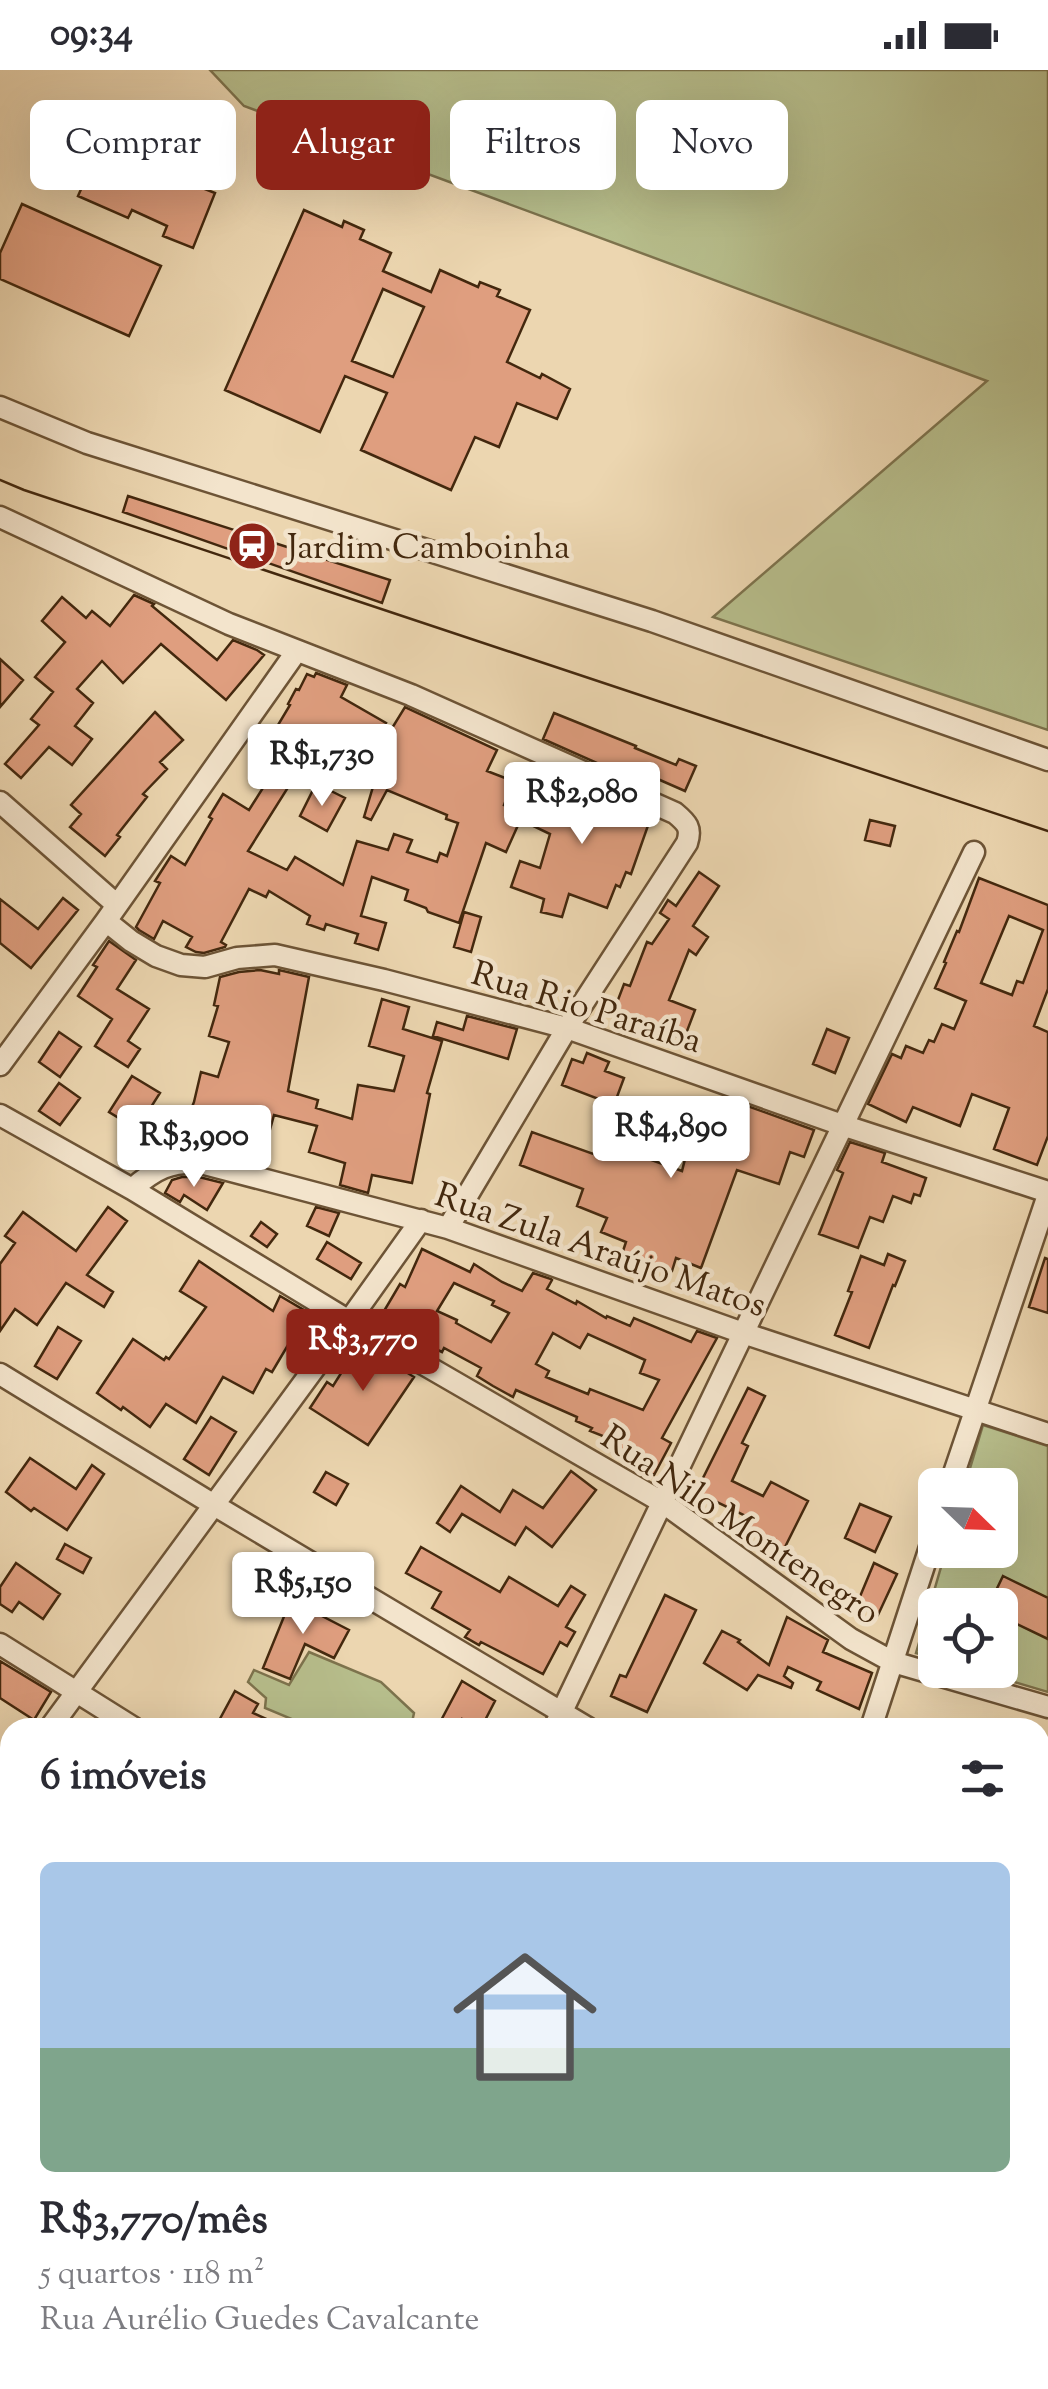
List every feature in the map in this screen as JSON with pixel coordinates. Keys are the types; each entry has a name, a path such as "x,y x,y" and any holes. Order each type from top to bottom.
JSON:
{"street":[{"path":"0,407 88,443 652,621 1048,760"},
{"path":"0,517 229,624 434,705 675,813 688,826 687,843 567,1028 448,1228"},
{"path":"0,1065 296,652"},
{"name":"Rua Rio Paraíba","path":"0,802 112,913 132,941 156,956 205,967 237,958 275,956 567,1028 1048,1194"},
{"path":"558,1718 974,852"},
{"name":"Rua Nilo Montenegro","path":"0,1115 662,1502 851,1639 893,1662 1048,1708"},
{"name":"Rua Zula Araújo Matos","path":"132,1189 162,1167 188,1162 421,1220 1048,1434"},
{"path":"956,1468 1048,1194"},
{"path":"57,1718 421,1220"},
{"path":"0,1374 556,1718"},
{"path":"874,1718 923,1568"},
{"path":"0,1644 118,1718"}],"green space":[{"path":"210,70 1048,70 1048,730 713,617 987,381 471,190 616,190 616,100 450,100 450,182 430,175 430,100 256,100 256,110 244,106"},
{"path":"983,1425 1048,1446 1048,1692 1018,1683 1018,1588 935,1588 941,1568 1018,1568 1018,1468 970,1468"},
{"path":"309,1652 381,1682 414,1713 413,1718 289,1718 265,1708 266,1698 248,1682 254,1670 289,1685"}],"building":[{"path":"81,190 215,193 193,248 163,236 167,226 132,210 128,218 78,196"},
{"path":"22,204 161,266 129,336 0,279 0,253"},
{"path":"304,210 342,227 344,221 364,230 360,239 391,253 383,271 431,292 440,270 478,287 480,282 500,290 497,296 530,310 507,362 570,389 557,419 517,403 499,447 475,437 451,490 361,450 387,393 345,376 320,432 225,390","holes":["383,289 424,307 393,377 352,361"]},
{"name":"Jardim Camboinha","path":"128,496 390,580 382,603 123,512"},
{"path":"134,595 154,604 217,660 233,640 264,655 226,700 161,644 123,683 102,661 77,689 93,703 75,726 92,739 72,765 49,747 21,778 5,764 39,725 31,719 53,692 35,677 65,642 42,621 62,597 86,618 92,611 110,626"},
{"path":"0,659 23,680 0,707"},
{"path":"316,673 347,685 341,697 386,723 366,759 317,731 300,760 304,762 248,851 287,870 295,857 343,885 357,841 388,850 394,834 412,840 407,852 437,862 440,853 447,856 458,823 446,819 447,815 387,790 371,820 364,817 389,733 405,707 497,750 487,771 513,781 504,805 523,814 506,852 486,843 459,923 405,900 408,890 372,877 361,916 386,923 378,950 355,943 358,934 326,924 324,930 307,924 310,916 269,891 266,897 249,889 221,942 225,947 196,952 186,947 192,937 163,921 154,939 139,930 136,927 160,883 155,881 171,856 185,865 223,794 249,810 278,769 289,746 272,735 296,689 299,690 307,674 314,677"},
{"path":"155,712 183,740 160,762 167,769 143,794 147,797 105,856 70,827 81,814 71,805"},
{"path":"554,713 676,765 679,759 696,766 685,791 628,766 624,775 543,739"},
{"path":"554,774 651,817 631,874 626,872 620,887 616,885 607,908 569,894 562,917 541,912 544,899 511,887 520,861 540,868 550,834 531,825"},
{"path":"313,790 325,796 329,790 345,798 327,831 300,816"},
{"path":"870,820 895,826 890,846 865,840"},
{"path":"699,872 719,886 693,926 708,937 696,955 689,950 669,1000 695,1010 684,1039 613,1013 624,984 630,986 647,942 652,944 669,919 660,913 668,900 676,906"},
{"path":"979,878 1048,905 1048,989 1034,1026 1048,1032 1048,1136 1037,1165 994,1149 1009,1108 972,1094 960,1126 913,1107 906,1122 868,1104 892,1054 901,1058 906,1046 923,1053 929,1040 934,1042 942,1024 954,1029 966,1001 935,988","holes":["1009,916 1043,930 1023,983 1017,981 1012,995 981,983"]},
{"path":"63,898 78,910 31,968 0,943 0,899 38,929"},
{"path":"464,912 481,917 471,952 454,947"},
{"path":"109,941 136,960 117,989 149,1009 128,1041 140,1049 128,1067 95,1046 112,1019 78,996"},
{"path":"260,970 309,977 288,1091 318,1100 316,1108 352,1119 358,1085 394,1091 404,1056 369,1046 382,999 409,1007 403,1029 442,1041 427,1093 430,1094 412,1183 372,1175 368,1193 340,1185 345,1163 309,1152 317,1126 274,1115 265,1148 226,1136 222,1154 188,1149 178,1143 201,1072 218,1077 229,1042 209,1036 218,1006 214,1005 220,977"},
{"path":"467,1016 517,1029 508,1059 433,1036 437,1022 463,1030"},
{"path":"827,1029 849,1038 835,1073 813,1064"},
{"path":"59,1032 81,1047 60,1077 39,1062"},
{"path":"587,1053 609,1062 605,1071 624,1078 614,1105 562,1085 572,1059 583,1063"},
{"path":"132,1076 160,1093 137,1129 109,1112"},
{"path":"59,1083 80,1098 60,1125 39,1111"},
{"path":"728,1099 814,1130 804,1157 790,1152 779,1184 737,1170 701,1268 676,1258 672,1271 622,1254 626,1242 601,1232 607,1218 577,1206 583,1189 520,1165 532,1132 596,1155 598,1149 626,1159 638,1105 655,1109 643,1157 682,1171 690,1139 710,1144"},
{"path":"850,1142 885,1153 882,1162 926,1178 920,1196 914,1194 911,1203 893,1196 883,1222 870,1217 858,1248 819,1234 843,1173 837,1170"},
{"path":"182,1177 223,1183 207,1210 184,1195 180,1202 165,1193 172,1180"},
{"path":"108,1207 127,1221 87,1275 113,1292 104,1307 66,1283 37,1325 15,1309 0,1331 0,1264 15,1243 5,1236 23,1212 76,1251"},
{"path":"316,1207 339,1213 329,1236 307,1226"},
{"path":"261,1222 277,1234 267,1247 251,1236"},
{"path":"327,1242 361,1263 351,1279 317,1259"},
{"path":"422,1249 470,1272 474,1264 522,1291 533,1273 551,1279 547,1289 630,1326 634,1318 691,1342 697,1331 717,1338 662,1438 671,1443 654,1475 604,1448 608,1438 590,1431 592,1428 576,1421 577,1417 516,1390 513,1397 477,1376 481,1368 444,1348 442,1352 425,1344 429,1336 384,1311 400,1284 405,1287","holes":["454,1283 494,1301 492,1305 509,1313 491,1342 437,1311","553,1333 580,1348 588,1334 645,1360 640,1373 659,1380 643,1410 546,1377 549,1371 536,1364"]},
{"path":"888,1254 905,1261 869,1348 835,1335 861,1256 884,1265"},
{"path":"1045,1258 1048,1259 1048,1313 1029,1307"},
{"path":"199,1261 273,1311 280,1296 309,1313 291,1346 288,1345 272,1372 266,1369 253,1393 223,1377 196,1423 166,1404 150,1427 97,1393 133,1339 164,1360 169,1359 206,1307 180,1291"},
{"path":"58,1327 81,1341 57,1379 35,1366"},
{"path":"360,1343 414,1377 368,1445 310,1408 327,1382 333,1386"},
{"path":"748,1388 765,1396 742,1443 748,1446 732,1481 763,1496 771,1482 808,1501 784,1549 746,1530 752,1519 696,1492"},
{"path":"211,1417 236,1432 209,1475 184,1459"},
{"path":"30,1458 76,1489 92,1465 104,1474 67,1530 6,1492"},
{"path":"571,1471 596,1490 552,1547 526,1527 515,1545 462,1514 450,1532 437,1523 461,1486 500,1512 513,1490 543,1508"},
{"path":"326,1472 348,1484 336,1505 314,1492"},
{"path":"860,1504 891,1517 875,1552 845,1538"},
{"path":"65,1544 91,1558 83,1573 57,1559"},
{"path":"421,1547 500,1592 509,1577 558,1606 571,1586 585,1595 566,1627 575,1632 567,1646 560,1642 543,1674 465,1637 470,1630 432,1608 441,1592 406,1573"},
{"path":"16,1563 60,1594 43,1619 19,1602 12,1612 0,1604 0,1587"},
{"path":"874,1563 897,1574 878,1615 856,1606"},
{"path":"1003,1576 1048,1598 1048,1639 1018,1625 1018,1588 997,1588"},
{"path":"298,1595 326,1608 322,1616 349,1630 334,1658 305,1644 290,1679 263,1668 285,1614 289,1615"},
{"path":"665,1595 696,1610 647,1712 611,1696 620,1675 626,1677"},
{"path":"787,1617 828,1640 823,1652 872,1673 859,1709 817,1690 821,1682 788,1667 784,1676 793,1683 791,1688 758,1675 747,1690 704,1663 722,1631 740,1640 769,1665"},
{"path":"0,1661 51,1692 35,1718 0,1698"},
{"path":"462,1681 495,1701 486,1718 442,1718"},
{"path":"235,1691 258,1704 253,1713 264,1718 220,1718"}],"tram line":[{"path":"0,480 1048,831"}],"place":[{"name":"Jardim Camboinha","path":"252,546"}]}
